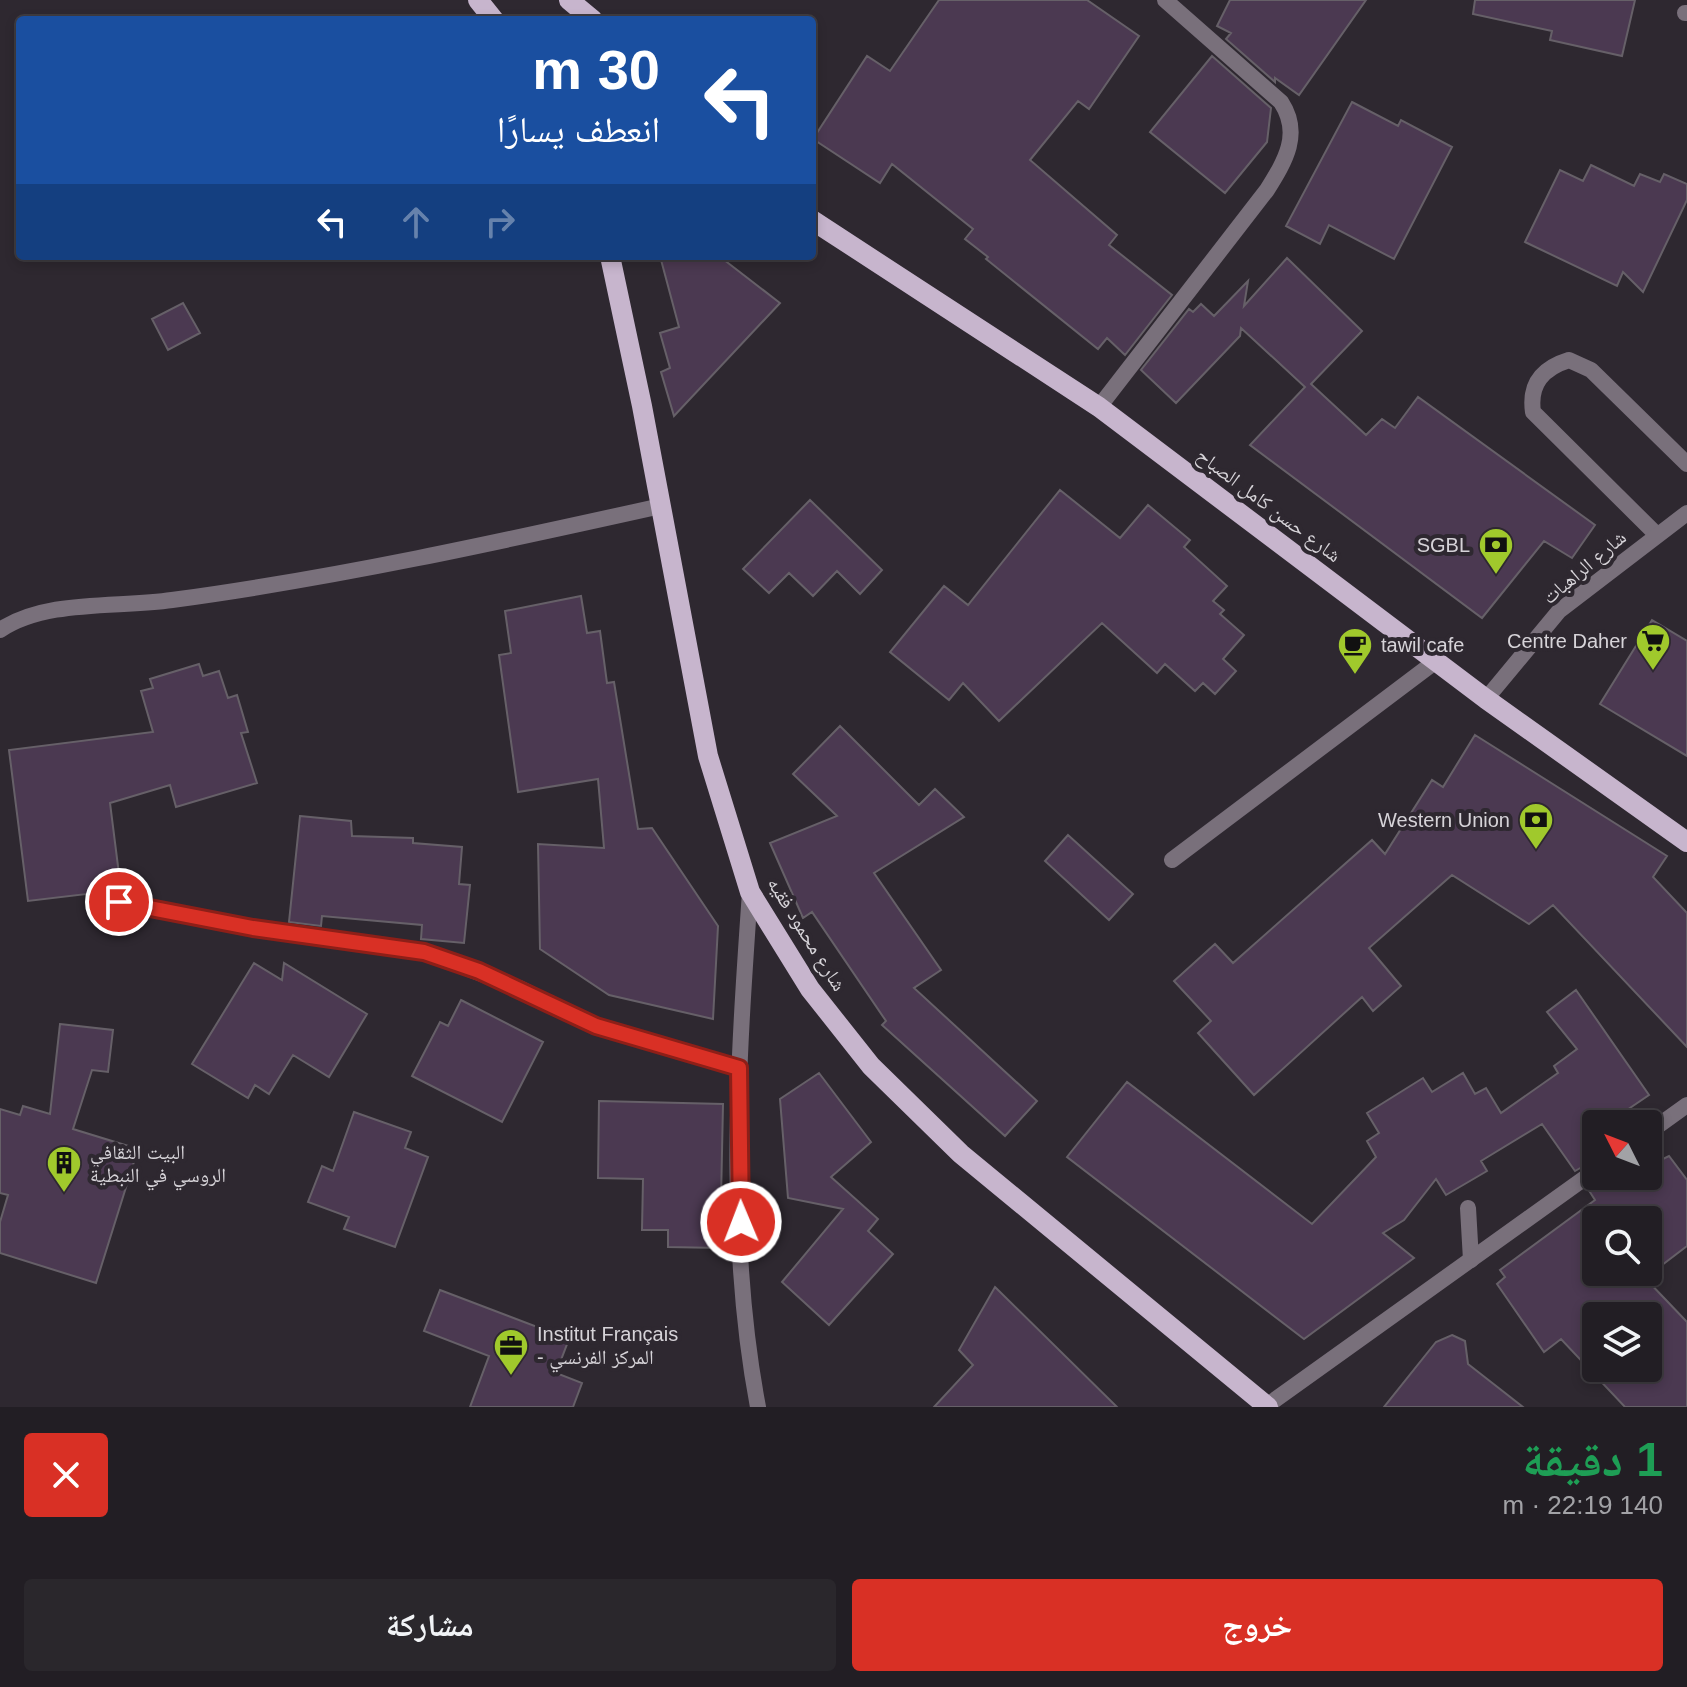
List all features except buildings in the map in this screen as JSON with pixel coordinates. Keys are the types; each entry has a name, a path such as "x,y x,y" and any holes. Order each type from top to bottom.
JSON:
{"main road":[{"path":"478,0 491,16"},
{"path":"569,0 588,16"},
{"name":"شارع حسن كامل الصباح","path":"816,223 1099,407 1486,699 1687,842"},
{"name":"شارع محمود فقيه","path":"611,260 708,756 750,892 810,989 871,1066 961,1154 1267,1407"}],"street":[{"path":"1099,407 1267,190 1289,151 1292,137 1288,114 1281,102 1165,0"},
{"path":"1656,534 1533,412 1530,397 1536,381 1551,366 1569,360 1591,370 1687,464"},
{"path":"0,630 17,619 40,613 171,600 462,550 661,506"},
{"name":"شارع الراهبات","path":"1486,699 1559,611 1687,513"},
{"path":"1172,860 1436,661"},
{"path":"750,892 739,1068 744,1332 758,1407"},
{"path":"119,902 253,928 424,952 506,982 596,1026 739,1068"},
{"path":"1662,1123 1687,1105"},
{"path":"1267,1407 1582,1180"},
{"path":"1468,1208 1471,1260"}],"place":[{"name":"SGBL","path":"1496,576"},
{"name":"Centre Daher","path":"1653,672"},
{"name":"tawil cafe","path":"1355,676"},
{"name":"Western Union","path":"1536,851"},
{"name":"البيت الثقافي الروسي في النبطية","path":"64,1194"},
{"name":"Institut Français - المركز الفرنسي","path":"511,1377"}],"route":[{"path":"119,902 253,928 424,952 519,988 596,1026 739,1068 741,1222"}]}
